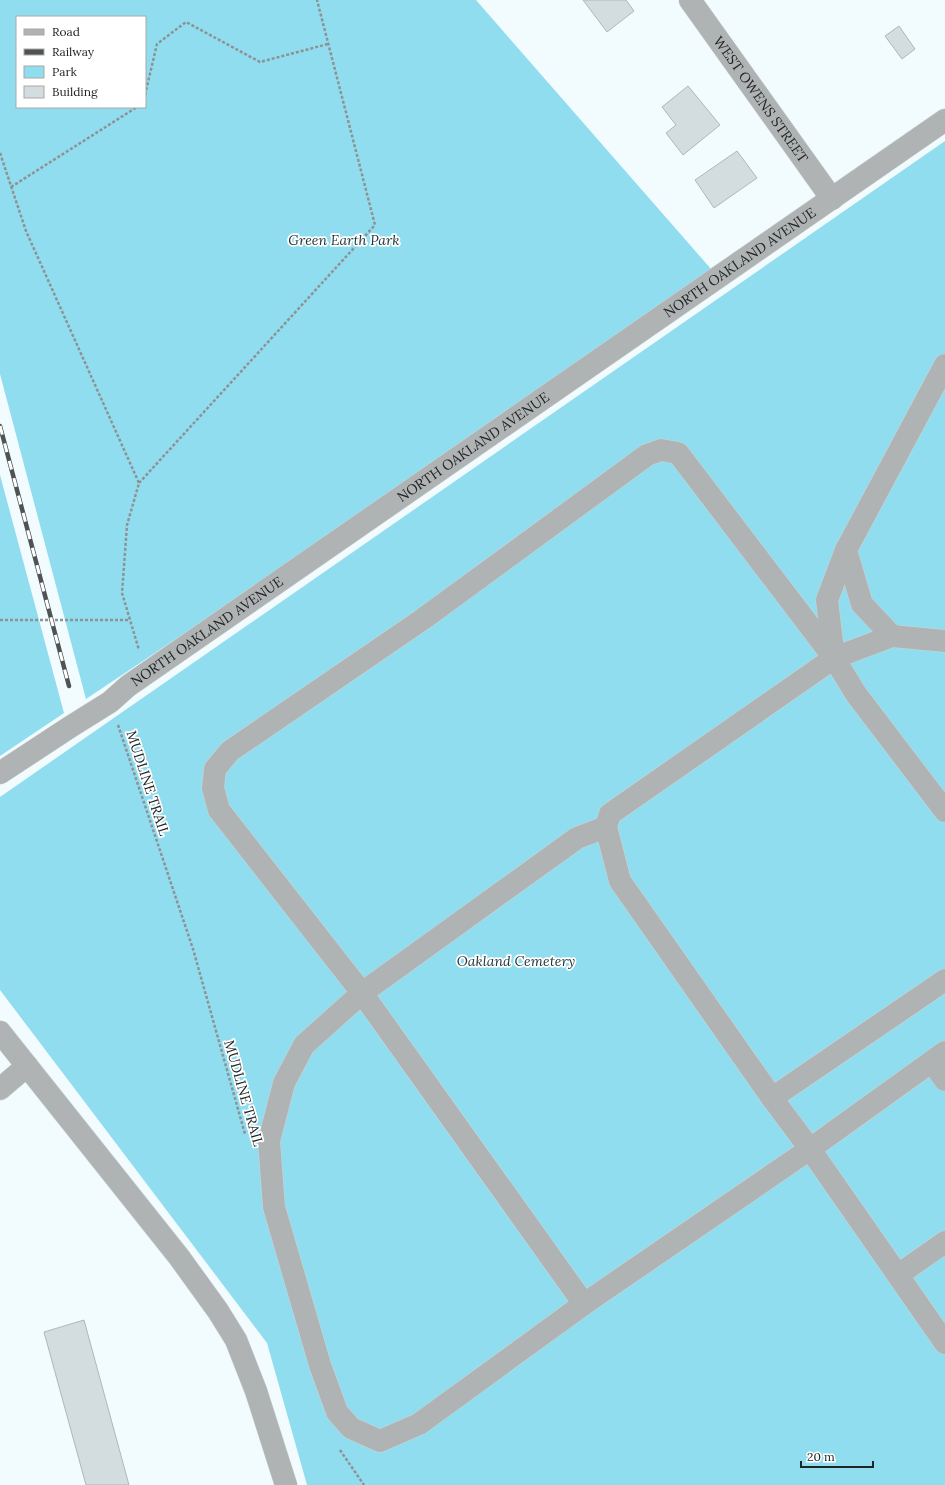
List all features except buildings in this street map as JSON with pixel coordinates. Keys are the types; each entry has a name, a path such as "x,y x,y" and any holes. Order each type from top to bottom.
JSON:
{"street":[{"name":"WEST OWENS STREET","path":"690,0 832,199"},
{"name":"NORTH OAKLAND AVENUE","path":"0,773 70,726 110,702 128,686 945,120"},
{"path":"834,658 827,600 846,550 945,365"},
{"path":"584,1304 362,993 219,810 213,788 215,769 230,751 424,619 647,455 661,450 678,453 834,658 856,694 945,811"},
{"path":"846,550 862,604 892,636"},
{"path":"945,641 892,636 834,658 610,814 606,827 620,881 772,1098 810,1149 945,1343"},
{"path":"606,827 577,838 362,993 304,1044 284,1083 269,1141 274,1207 320,1365 337,1412 351,1428 380,1441 419,1424 584,1304 810,1149 938,1057 945,1080"},
{"path":"772,1098 945,980"},
{"path":"0,1032 179,1257 218,1311 236,1340 256,1391 286,1485"},
{"path":"0,1089 27,1066"},
{"path":"898,1276 945,1242"}],"path":[{"path":"146,674 122,593 127,525 138,483 375,225 316,0"},
{"path":"146,90 157,44 186,22 260,62 328,44"},
{"path":"11,187 135,108"},
{"path":"0,153 26,231 138,483"},
{"path":"0,620 130,620"},
{"name":"MUDLINE TRAIL","path":"110,702 193,949 246,1138"},
{"path":"339,1448 364,1485"}],"green space":[{"name":"Green Earth Park","path":"0,0 476,0 718,277 86,699 0,374"},
{"name":"Oakland Cemetery","path":"945,141 945,1485 307,1485 267,1343 0,990 0,797"},
{"path":"0,475 64,713 0,756"}],"railway":[{"path":"0,426 69,686"}]}
